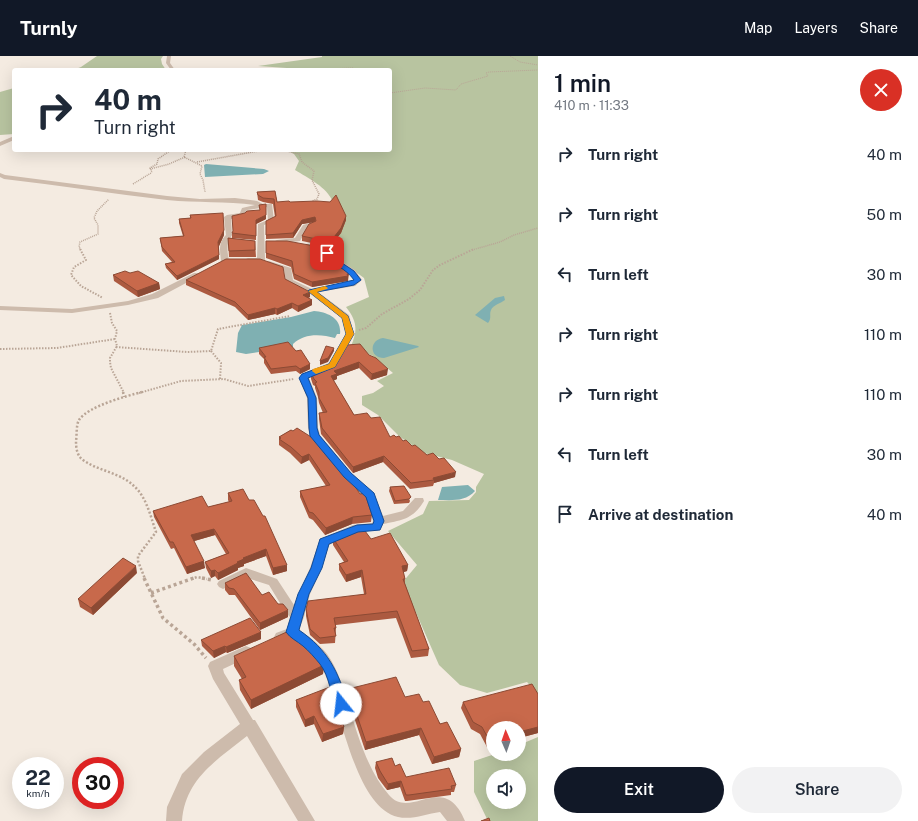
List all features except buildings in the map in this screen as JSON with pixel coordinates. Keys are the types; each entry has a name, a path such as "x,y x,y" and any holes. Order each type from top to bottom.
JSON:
{"street":[{"path":"169,56 168,63 172,68"},
{"path":"0,137 12,137"},
{"path":"0,144 12,138"},
{"path":"0,175 4,178 200,201 247,201 262,206"},
{"path":"261,260 259,244 261,224 272,221 270,205 244,209 244,215 227,217 229,235 228,242 223,250 229,262 261,260 283,267 288,270 289,281 300,288 312,291 346,317 350,334 332,365 305,376 304,378 312,398 313,428 315,436 348,475 370,496 379,521 376,527 357,528 324,542 316,568 304,594 298,617 292,632 272,640"},
{"path":"259,244 298,240 305,226 314,224"},
{"path":"289,242 323,249 331,258 352,272 358,280 352,284 312,291"},
{"path":"0,308 72,311 120,305 155,296 204,271"},
{"path":"379,521 406,515 413,510 419,501"},
{"path":"223,584 246,573 273,582 290,609 298,617"},
{"path":"292,632 308,642 325,662 334,679 344,714 358,750 374,787 382,800 392,808 405,811 442,804 446,806 457,821"},
{"path":"258,646 215,666 218,675 250,725 268,759 307,821"},
{"path":"174,821 175,807 187,779 209,757 250,725"}],"path":[{"path":"510,56 520,62 538,65"},
{"path":"392,93 425,88 456,90 462,84 488,76 486,73 489,72 538,70"},
{"path":"150,169 157,164 158,159 168,152"},
{"path":"185,158 186,152"},
{"path":"194,162 204,162 208,159 252,152"},
{"path":"291,152 299,154 302,162 314,171 312,180 320,194 314,201 306,202"},
{"path":"150,169 170,164 185,158 202,166 200,174 206,195 225,200"},
{"path":"120,305 82,288 73,280 71,275 74,267 86,260 79,247 80,242 98,234 98,225 94,218 97,210 116,193 121,192 151,173 152,171 150,169"},
{"path":"349,330 360,330 366,328 382,314 405,303 420,290 433,270 445,262 481,246 500,242 514,235 538,228"},
{"path":"111,306 110,316 117,331 115,339 116,347 110,358 111,368 124,393 124,397"},
{"path":"211,351 218,329 290,316"},
{"path":"0,349 57,348 115,339"},
{"path":"116,347 187,352 211,351"},
{"path":"211,351 221,363 220,378"},
{"path":"215,666 194,644 163,618 138,562 138,556 156,532 142,496 137,488 122,477 112,472 95,467 81,459 76,448 78,422 82,416 96,408 124,397 181,381 220,378 248,386 304,378"},
{"path":"151,592 197,578 204,578 223,584"}],"green space":[{"path":"97,56 163,56 161,59 165,68 78,68"},
{"path":"538,56 538,694 527,682 487,693 460,685 439,665 413,606 397,589 417,565 388,531 423,514 429,501 469,500 476,492 476,487 484,474 452,460 424,453 400,437 378,415 362,405 362,396 373,393 384,386 377,381 393,373 373,356 351,346 355,335 355,326 354,321 346,307 369,297 364,278 338,259 332,251 340,238 334,223 335,211 333,202 322,187 295,170 299,161 290,152 392,152 392,68 287,68 258,66 322,57"},
{"path":"12,89 12,134 0,135 0,92"},
{"path":"538,737 538,821 488,821 474,792 474,761 486,757 486,761 526,761 526,742"}],"water":[{"path":"204,165 264,169 269,171 263,174 205,177"},
{"path":"504,296 505,300 492,308 488,323 475,315 495,298"},
{"path":"314,311 328,314 333,317 339,324 340,334 337,334 335,338 318,335 307,336 297,340 293,344 293,347 246,354 236,352 238,333 242,325 291,317"},
{"path":"383,338 419,347 384,358 379,357 373,352 373,345 378,339"},
{"path":"468,485 475,491 463,499 438,500 442,487"}],"slow traffic":[{"path":"316,371 332,365 350,334 346,317 312,291 325,288"}],"route":[{"path":"327,253 331,258 349,269 358,280 352,284 338,285 312,291 346,317 350,334 332,365 305,376 304,378 312,398 313,428 315,436 348,475 370,496 379,521 376,527 357,528 324,542 316,568 304,594 298,617 292,632 308,642 325,662 334,679 341,704"}]}
